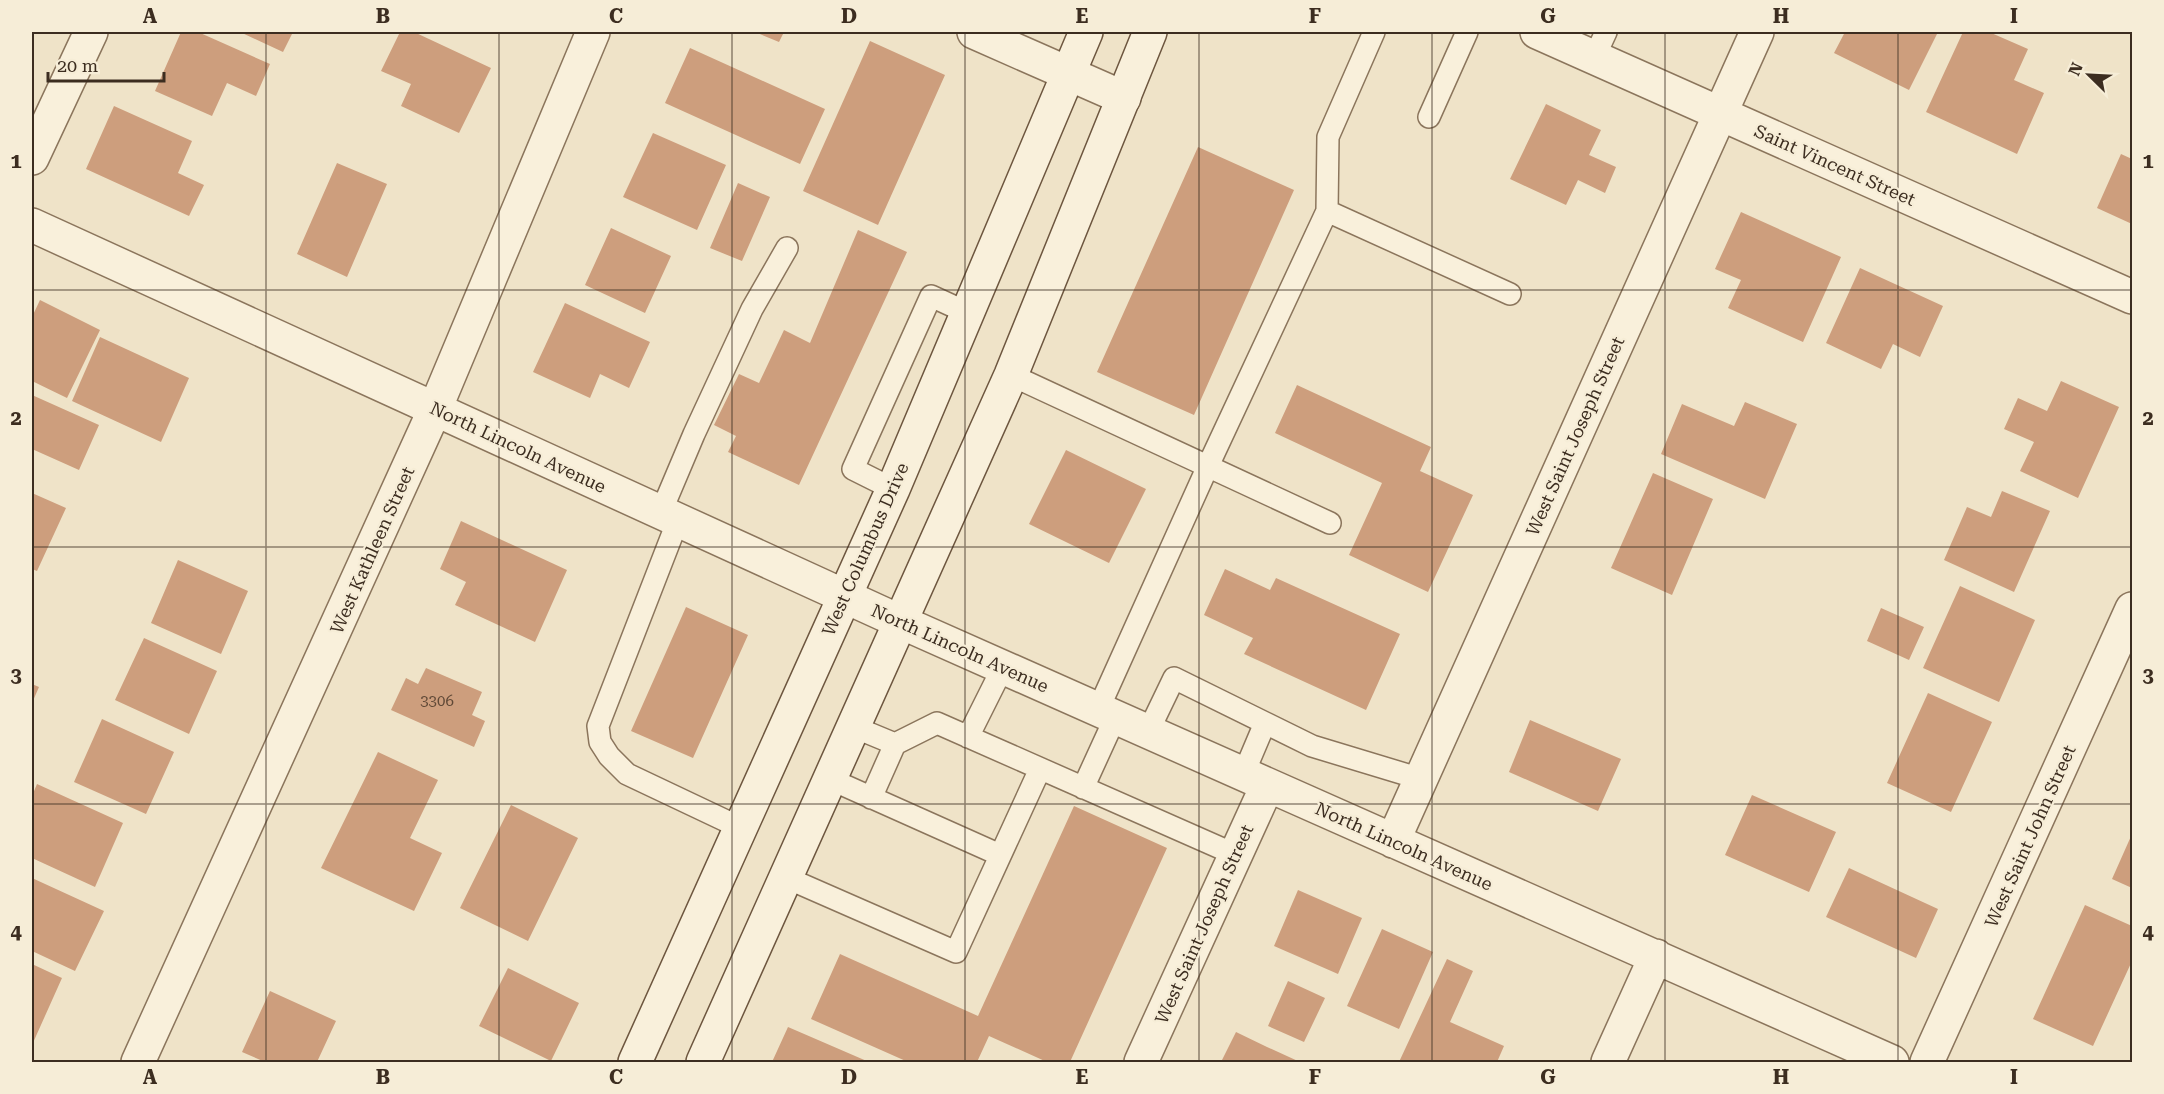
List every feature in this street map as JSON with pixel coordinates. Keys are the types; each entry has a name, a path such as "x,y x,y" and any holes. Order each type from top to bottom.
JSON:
{"street":[{"path":"32,158 91,32"},
{"name":"West Kathleen Street","path":"138,1062 435,409 593,32"},
{"path":"974,32 1124,98"},
{"name":"West Columbus Drive","path":"635,1062 893,489 1086,32"},
{"path":"703,1062 1011,375 1150,32"},
{"name":"Saint Vincent Street","path":"1537,32 1600,45 1720,114 2133,297"},
{"name":"West Saint Joseph Street","path":"1393,841 1757,32"},
{"name":"North Lincoln Avenue","path":"32,225 901,622 1892,1062"},
{"name":"West Saint John Street","path":"1927,1062 2133,609"},
{"name":"West Saint Joseph Street","path":"1141,1062 1234,854 1255,780"},
{"path":"1608,1062 1656,956"}],"lane":[{"path":"1083,788 1107,714 1208,466 1327,211 1328,137 1374,32"},
{"path":"1429,117 1467,32"},
{"path":"1327,211 1510,294"},
{"path":"741,828 627,774 609,756 600,742 598,726 670,516 694,434 752,309 787,248"},
{"path":"893,489 853,469 931,296 968,313"},
{"path":"1011,375 1330,523"},
{"path":"968,737 1003,667"},
{"path":"1148,732 1174,678 1312,746 1421,780"},
{"path":"872,798 896,744 937,723 1234,854"},
{"path":"1255,780 1265,723"},
{"path":"854,727 896,744"},
{"path":"787,878 956,952 1040,769"},
{"path":"830,779 1000,855"}],"building":[{"path":"181,32 198,32 270,64 256,96 227,83 212,116 155,91"},
{"path":"240,32 293,32 283,52"},
{"path":"400,32 414,32 491,68 459,133 401,106 411,84 381,71"},
{"path":"755,32 784,32 779,42"},
{"path":"1845,32 1938,32 1909,90 1834,53"},
{"path":"1963,32 1989,32 2028,49 2014,80 2044,93 2017,154 1926,112"},
{"path":"870,41 945,75 878,225 803,191"},
{"path":"690,48 825,109 800,164 665,103"},
{"path":"1546,104 1601,130 1589,155 1616,167 1605,193 1578,180 1566,205 1510,179"},
{"path":"114,106 192,141 178,173 204,185 189,216 86,169"},
{"path":"653,133 726,165 697,230 623,197"},
{"path":"1198,147 1294,190 1194,415 1097,372"},
{"path":"2121,154 2132,159 2132,224 2097,208"},
{"path":"337,163 387,184 347,277 297,254"},
{"path":"738,183 770,197 742,261 710,248"},
{"path":"1741,212 1841,257 1803,342 1728,308 1741,280 1715,269"},
{"path":"611,228 671,256 645,313 585,285"},
{"path":"858,230 907,252 799,485 728,452 736,436 714,425 739,374 759,383 784,330 810,343"},
{"path":"1860,268 1943,306 1920,357 1893,344 1881,369 1826,343"},
{"path":"40,300 100,330 67,398 32,381 32,317"},
{"path":"565,303 650,342 629,388 600,374 590,398 533,372"},
{"path":"100,337 189,378 161,442 72,401"},
{"path":"2061,381 2119,407 2078,498 2020,471 2034,442 2004,429 2018,398 2047,411"},
{"path":"1297,385 1431,447 1420,471 1473,495 1428,592 1349,555 1382,483 1275,433"},
{"path":"32,395 99,425 79,470 32,449"},
{"path":"1745,402 1797,424 1765,499 1661,454 1682,404 1734,426"},
{"path":"1066,450 1146,489 1109,563 1029,524"},
{"path":"1653,473 1713,499 1672,595 1611,568"},
{"path":"2002,491 2050,511 2014,592 1944,560 1967,507 1991,517"},
{"path":"32,493 66,508 37,571 32,569"},
{"path":"461,521 567,570 535,642 455,605 466,582 440,569"},
{"path":"178,560 248,591 221,654 151,623"},
{"path":"1225,569 1270,590 1276,578 1400,634 1366,710 1244,654 1253,638 1204,615"},
{"path":"1960,586 2035,620 1999,702 1923,668"},
{"path":"686,607 748,635 693,758 631,731"},
{"path":"1881,608 1924,627 1909,660 1867,641"},
{"path":"144,638 217,671 189,734 115,700"},
{"path":"426,668 482,692 472,715 485,721 474,747 391,710 406,678 418,684"},
{"path":"32,684 39,687 32,703"},
{"path":"1928,693 1992,722 1951,812 1887,783"},
{"path":"102,719 174,752 146,814 74,782"},
{"path":"1530,720 1621,759 1598,811 1509,772"},
{"path":"378,752 438,780 410,838 442,853 414,911 321,868"},
{"path":"37,784 123,823 95,887 32,858 32,796"},
{"path":"1752,795 1836,832 1809,892 1725,855"},
{"path":"511,805 578,838 528,941 460,908"},
{"path":"1074,806 1167,848 1070,1062 1047,1062 989,1036 977,1062 908,1062 811,1019 840,954 978,1016"},
{"path":"2132,834 2132,888 2112,879"},
{"path":"1849,868 1938,909 1916,958 1826,917"},
{"path":"32,878 104,911 75,971 32,951"},
{"path":"1298,890 1362,918 1338,974 1274,946"},
{"path":"2085,905 2132,926 2132,961 2093,1046 2033,1019"},
{"path":"1382,929 1433,952 1399,1029 1347,1006"},
{"path":"1447,959 1473,971 1450,1022 1504,1046 1497,1062 1399,1062"},
{"path":"32,964 62,978 32,1045"},
{"path":"508,968 579,1003 551,1061 479,1026"},
{"path":"1288,981 1325,998 1304,1042 1268,1026"},
{"path":"270,991 336,1021 317,1062 265,1062 242,1052"},
{"path":"788,1027 869,1062 772,1062"},
{"path":"1236,1032 1267,1047 1300,1062 1221,1062"}]}
